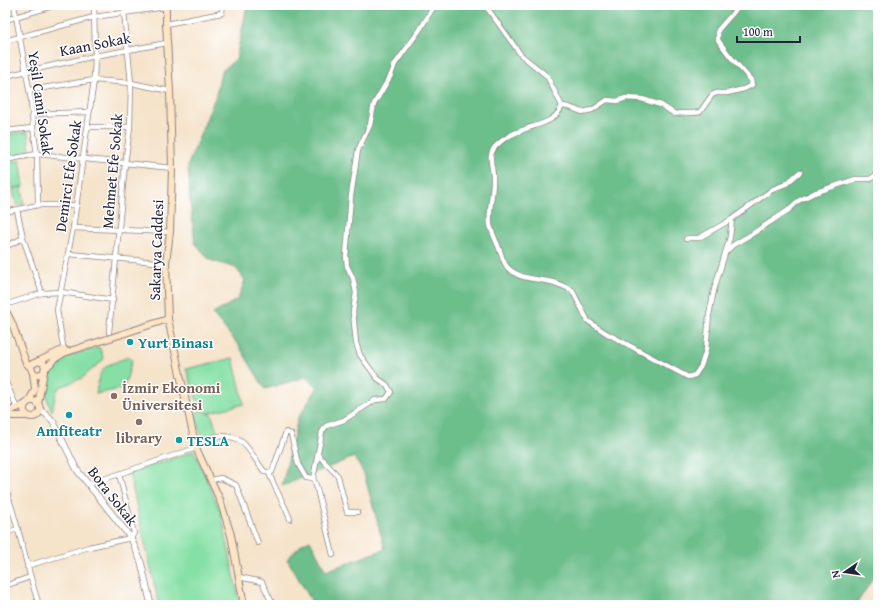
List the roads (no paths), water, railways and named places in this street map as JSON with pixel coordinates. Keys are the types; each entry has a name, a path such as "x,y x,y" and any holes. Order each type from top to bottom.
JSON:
{"main road":[{"name":"Sakarya Caddesi","path":"166,6 166,43 170,92 172,168 170,232 166,263 168,319 195,445 220,500 231,535 244,605"},
{"path":"5,310 12,323 26,363 37,375 44,371 64,351"},
{"path":"28,416 25,412 27,403 35,389 32,371 36,361 168,319"},
{"path":"5,414 36,416 40,410 38,404 44,371 43,362 36,361 24,355"},
{"path":"5,414 27,403 34,401 38,404"}],"street":[{"name":"Yeşil Cami Sokak","path":"14,5 30,90 37,154 38,205"},
{"path":"5,20 56,5"},
{"name":"Demirci Efe Sokak","path":"64,351 57,310 69,254 94,80 94,5"},
{"path":"166,24 222,13 223,5"},
{"path":"312,479 322,432 326,426 344,420 375,400 386,398 391,392 387,385 377,378 360,355 356,342 353,312 356,293 353,278 347,266 346,256 351,196 358,150 370,125 374,104 391,75 395,64 419,31 432,8 437,5"},
{"path":"484,5 521,55 547,76 562,106"},
{"path":"562,106 582,112 592,110 607,100 617,101 626,98 661,105 675,114 683,112 694,114 700,112 712,95 716,93 732,92 752,85 751,80 718,40 718,30 740,5"},
{"path":"5,41 94,17 166,6"},
{"name":"Mehmet Efe Sokak","path":"109,332 125,164 130,127 131,83 124,12"},
{"name":"Kaan Sokak","path":"5,76 26,70 166,43"},
{"path":"30,90 94,80 131,83 170,92"},
{"path":"562,106 552,119 544,124 522,130 507,138 496,146 491,152 490,162 493,176 490,226 502,258 508,269 520,276 551,282 572,290 588,321 606,333 688,377 695,375 701,366 706,350 711,302 730,237 732,219"},
{"path":"32,114 89,112"},
{"path":"88,126 130,127"},
{"path":"5,131 33,128"},
{"path":"5,160 37,154 172,168"},
{"path":"686,239 699,238 732,219 774,189 786,184 800,172"},
{"path":"725,254 733,245 759,230 790,209 798,201 814,193 856,179 870,179 878,174"},
{"path":"5,212 38,205 76,205"},
{"path":"17,210 23,238 42,293"},
{"path":"73,228 170,232"},
{"path":"5,247 23,238"},
{"path":"69,254 166,263"},
{"path":"5,305 42,293 61,292 113,300"},
{"path":"5,326 12,323"},
{"path":"5,380 17,408"},
{"name":"Bora Sokak","path":"40,410 53,421 77,470 131,538 142,562 151,605"},
{"path":"269,473 272,472 286,432 291,434 298,464 306,478 312,479 316,485 324,510 333,555"},
{"path":"89,484 119,474 215,436 230,436 243,443 264,471 269,473 274,488 285,506 290,519"},
{"path":"318,454 338,476 348,512 357,512"},
{"path":"27,566 89,547 131,538 134,533 119,474"},
{"path":"211,480 221,478 236,485 258,542"},
{"path":"5,487 13,510 30,577 39,605"},
{"path":"5,533 18,529"},
{"path":"5,586 30,577"},
{"path":"239,577 262,582 273,605"}],"place":[{"name":"Yurt Binası","path":"130,342"},
{"name":"İzmir Ekonomi Üniversitesi","path":"114,396"},
{"name":"Amfiteatr","path":"69,415"},
{"name":"library","path":"139,422"},
{"name":"TESLA","path":"179,440"}]}
